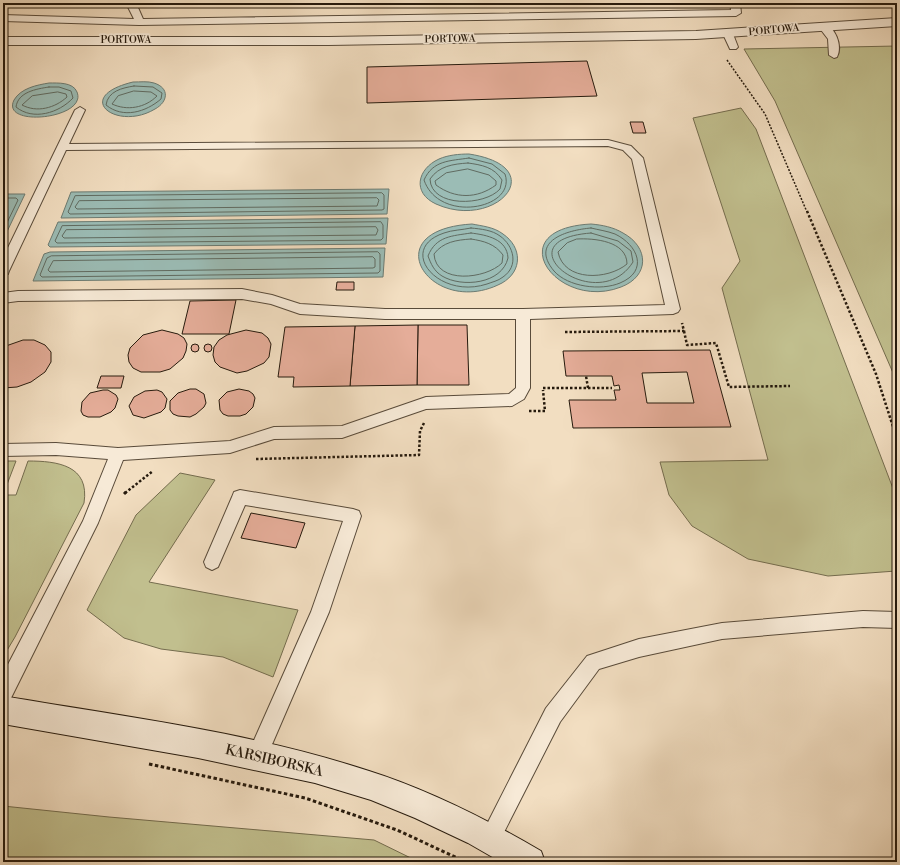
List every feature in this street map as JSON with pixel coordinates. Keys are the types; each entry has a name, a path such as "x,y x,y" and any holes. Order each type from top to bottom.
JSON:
{"street":[{"name":"PORTOWA","path":"3,41 730,40 823,26 897,22"},
{"name":"KARSIBORSKA","path":"3,710 148,734 316,769 378,790 438,813 474,829 530,862"}],"lane":[{"path":"131,3 138,15 139,22"},
{"path":"3,18 139,22 736,13 735,3"},
{"path":"823,26 831,35 836,45 834,55"},
{"path":"3,271 80,110"},
{"path":"3,298 18,296 242,294 272,300 300,309 385,314 523,314 673,309 638,158 627,148 608,142 61,147"},
{"path":"3,450 56,448 118,454 230,447 274,433 342,432 426,403 512,400 520,395 523,388 523,314"},
{"path":"3,693 90,523 118,454"},
{"path":"212,562 240,497 353,516 320,612 257,756"},
{"path":"490,839 552,715 593,662 639,648 722,631 863,619 897,620"}],"path":[{"path":"730,40 727,61 765,114 876,374 897,438"},
{"path":"684,331 687,345 716,343 729,387 790,386"},
{"path":"586,376 588,388"},
{"path":"522,411 545,411 542,380"},
{"path":"545,388 612,388"},
{"path":"252,459 418,455 420,431 424,422 428,418"},
{"path":"120,499 139,481 158,469"},
{"path":"144,764 305,798 397,830 466,862"}],"shaded area":[{"path":"897,46 897,382 775,101 744,49"},
{"path":"741,108 756,129 897,499 896,571 828,576 748,559 692,526 669,495 660,462 768,460 722,288 740,261 693,118"},
{"path":"3,461 16,461 3,495"},
{"path":"28,461 50,462 69,468 77,473 82,480 85,490 84,503 15,637 3,657 3,495 16,495"},
{"path":"180,473 215,480 149,582 298,610 273,677 223,657 161,649 124,638 87,610 136,515"},
{"path":"3,806 109,817 374,840 419,862 3,862"}],"water":[{"path":"133,82 149,82 159,85 165,92 165,99 163,103 155,109 141,115 127,117 115,115 106,110 103,103 105,96 115,88"},
{"path":"49,83 65,84 72,86 75,89 77,92 77,101 70,109 58,114 44,117 31,117 19,114 13,109 14,100 25,90 34,86"},
{"path":"469,154 494,161 508,171 511,183 506,194 495,203 478,209 458,210 436,204 423,194 420,181 426,169 432,163 439,159 454,155"},
{"path":"389,189 387,214 61,218 71,192"},
{"path":"4,194 25,194 3,240 3,196"},
{"path":"388,218 386,244 50,247 48,245 58,222"},
{"path":"472,224 496,230 509,239 517,252 517,266 514,272 502,283 476,291 454,290 435,282 423,270 419,255 424,241 441,230"},
{"path":"591,224 619,231 632,239 638,246 643,261 637,276 630,282 621,287 597,292 576,288 559,279 547,267 542,253 547,239 563,229"},
{"path":"385,248 383,277 33,281 44,254 50,252"}],"building":[{"path":"587,61 597,96 367,103 367,67"},
{"path":"630,122 643,122 646,133 633,133"},
{"path":"337,282 354,282 354,290 336,290"},
{"path":"236,300 229,334 182,334 190,301"},
{"path":"418,325 467,325 469,385 417,385"},
{"path":"418,325 417,385 350,386 355,326"},
{"path":"355,326 350,386 293,387 294,377 278,377 285,327"},
{"path":"162,330 178,334 184,338 187,344 183,358 170,369 160,372 141,372 133,368 129,362 128,355 130,348 143,335"},
{"path":"246,330 262,333 268,338 271,344 269,357 264,363 247,371 237,373 220,367 215,362 213,355 214,347 219,340 227,335"},
{"path":"23,340 34,340 45,345 51,352 51,362 45,372 31,382 17,387 3,388 3,347"},
{"path":"195,344 198,345 198,351 195,352 192,351 191,348 192,345"},
{"path":"208,344 211,345 211,351 208,352 205,351 204,348 205,345"},
{"path":"710,350 731,427 573,428 569,400 616,400 614,390 620,390 619,385 614,386 612,376 566,376 563,351","holes":["687,372 694,403 647,403 642,373"]},
{"path":"101,376 124,376 121,388 97,388"},
{"path":"190,389 196,389 204,394 206,403 204,407 190,417 173,414 170,410 170,401 178,393"},
{"path":"239,389 249,391 253,394 255,398 253,407 246,414 240,416 228,416 223,414 220,410 219,400 227,392"},
{"path":"108,390 116,395 118,399 115,408 111,412 100,417 88,417 83,415 81,411 82,402 90,393"},
{"path":"157,390 162,392 167,399 165,408 161,412 144,418 133,415 129,406 134,397 145,391"},
{"path":"251,513 305,523 296,548 241,538"}]}
